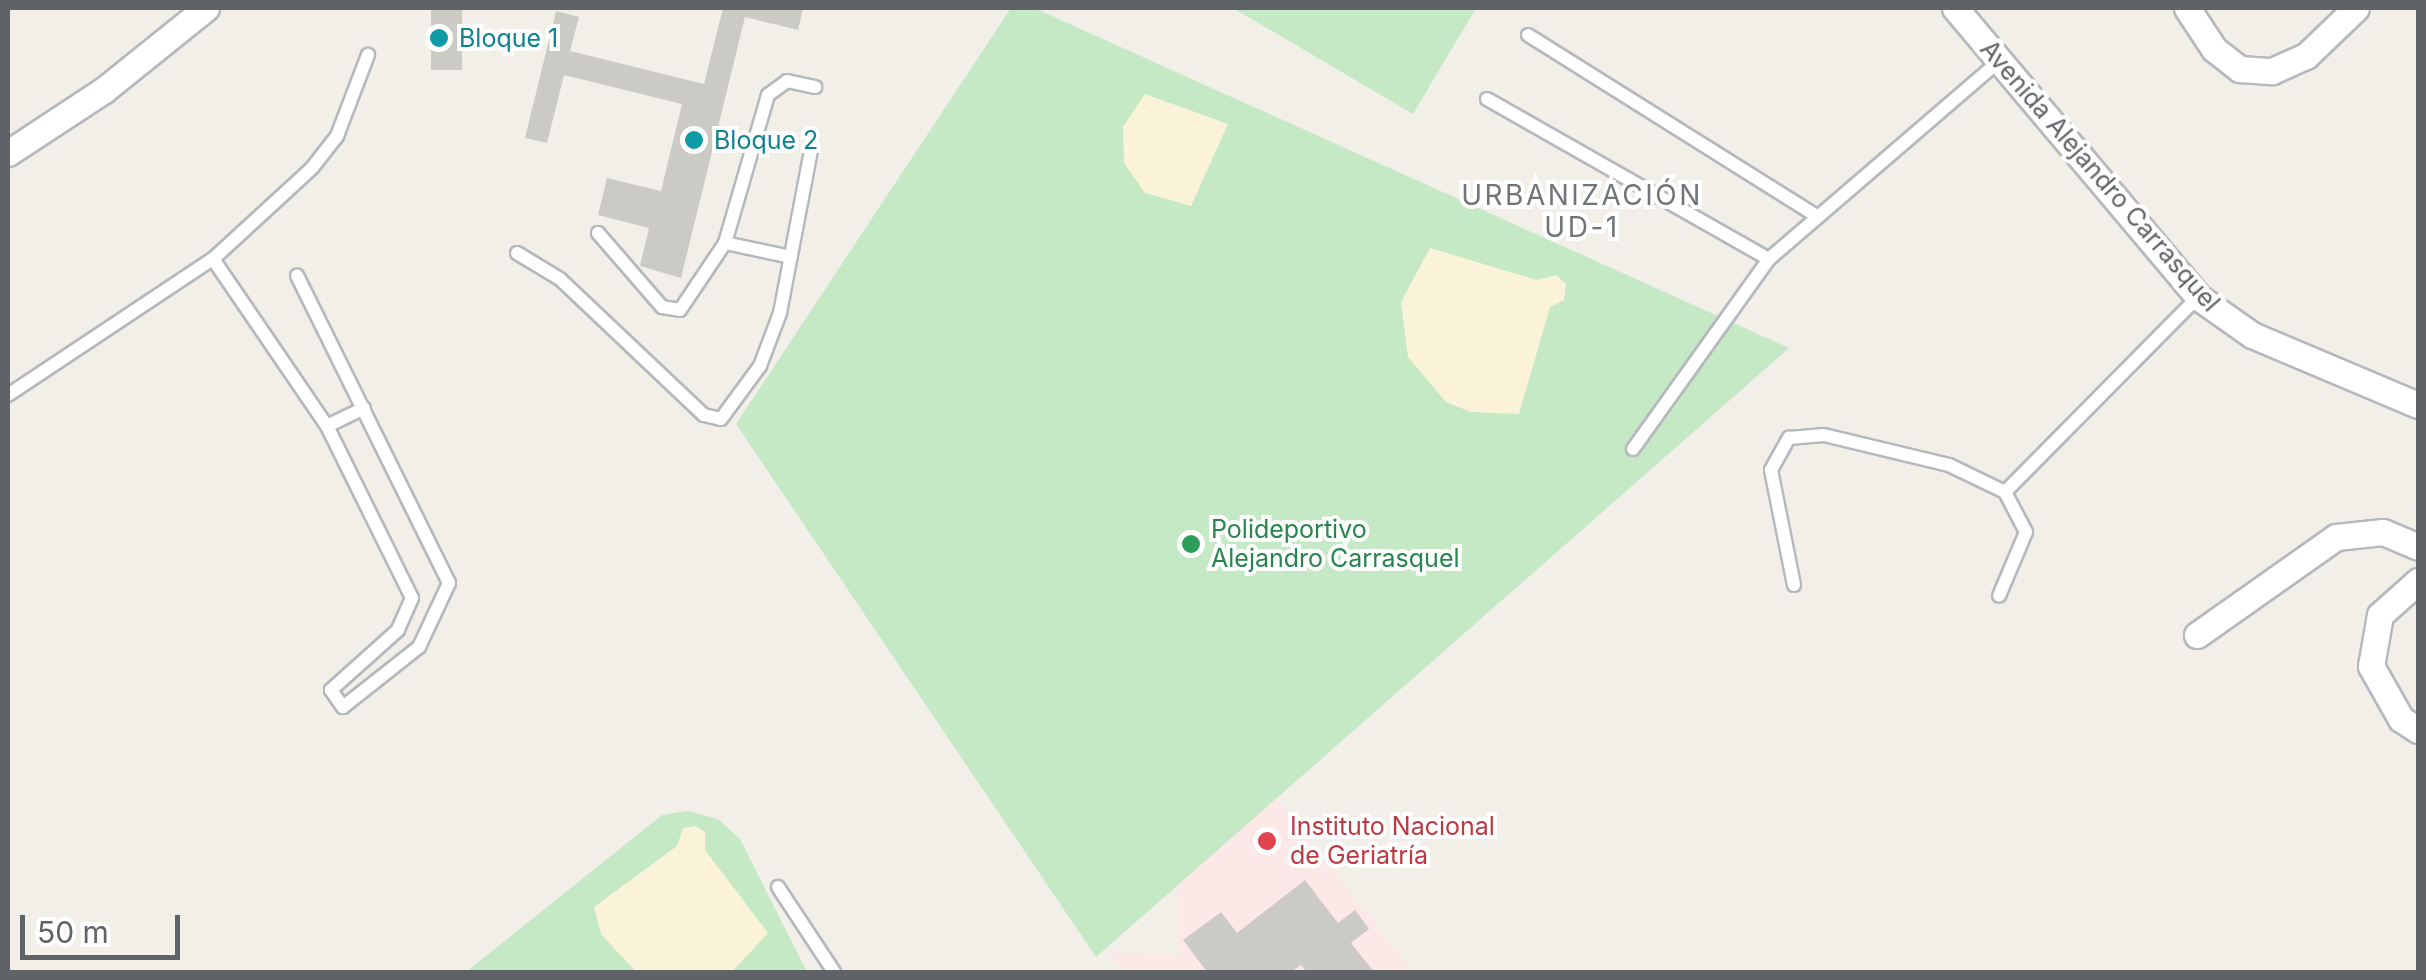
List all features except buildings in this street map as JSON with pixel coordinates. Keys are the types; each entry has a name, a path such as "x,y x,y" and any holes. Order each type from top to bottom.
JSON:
{"street":[{"path":"8,153 104,90 206,8"},
{"name":"Avenida Alejandro Carrasquel","path":"1955,8 2198,298 2252,335 2418,405"},
{"path":"2187,8 2214,48 2240,69 2272,71 2306,56 2356,8"},
{"path":"2197,635 2336,537 2383,532 2418,547"},
{"path":"2418,581 2380,615 2371,666 2401,720 2418,730"}],"lane":[{"path":"1528,35 1814,215"},
{"path":"8,395 212,259 326,154 368,55"},
{"path":"1633,449 1770,259 1814,215 2000,60"},
{"path":"598,233 662,308 680,310 725,243 768,95 787,81 815,87"},
{"path":"1487,99 1770,259"},
{"path":"518,253 560,278 704,415 721,418 760,366 791,257 811,151"},
{"path":"725,243 791,257"},
{"path":"212,259 326,426 412,598 398,630 331,690 342,708 419,647 449,582 297,275"},
{"path":"2005,492 2198,298"},
{"path":"326,426 364,408"},
{"path":"1794,585 1771,470 1789,438 1879,446 1977,474 2005,492 2026,532 1999,596"},
{"path":"778,888 834,972"}],"shaded area":[{"name":"Instituto Nacional de Geriatría","path":"1274,797 1412,972 1125,972 1108,953 1180,955 1178,885"}],"green space":[{"name":"Polideportivo Alejandro Carrasquel","path":"1011,8 1034,8 1789,348 1096,957 736,424"},
{"path":"1233,8 1476,8 1413,114"},
{"path":"688,811 718,819 740,839 807,972 466,972 662,815"}],"sand":[{"path":"1145,94 1228,124 1191,206 1145,193 1124,163 1123,127"},
{"path":"1430,248 1537,280 1556,275 1566,284 1564,300 1550,307 1519,414 1471,412 1446,402 1408,357 1401,302"},
{"path":"696,826 705,832 705,850 768,933 732,972 636,972 601,934 594,907 677,846 683,828"}],"place":[{"name":"Bloque 1","path":"439,38"},
{"name":"Bloque 2","path":"694,140"},
{"name":"Polideportivo Alejandro Carrasquel","path":"1191,544"},
{"name":"Instituto Nacional de Geriatría","path":"1267,841"}],"district":[{"name":"URBANIZACIÓN UD-1","path":"1582,211"}]}
